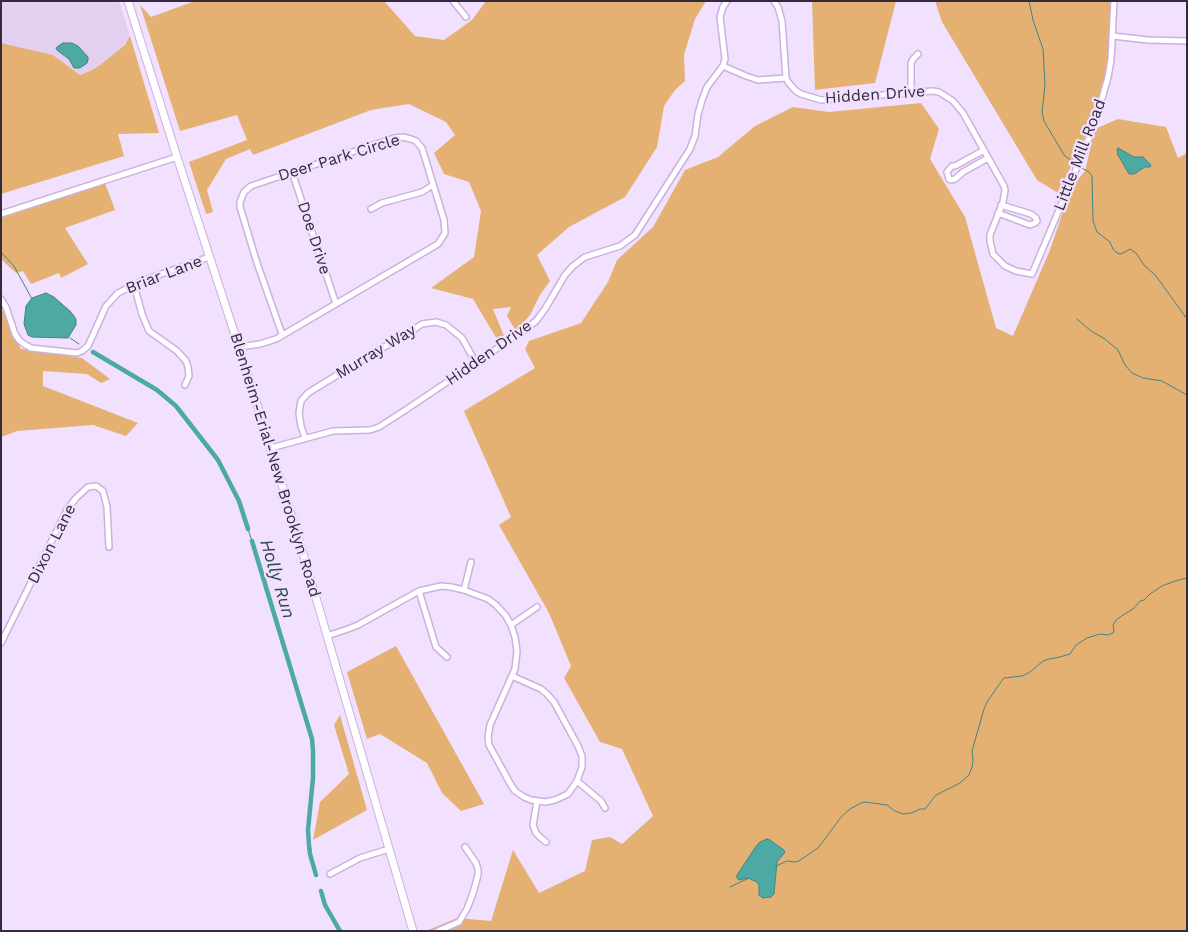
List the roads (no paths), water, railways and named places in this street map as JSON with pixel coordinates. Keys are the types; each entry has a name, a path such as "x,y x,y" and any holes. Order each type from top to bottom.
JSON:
{"main road":[{"name":"Blenheim-Erial-New Brooklyn Road","path":"128,1 298,536 413,931"}],"street":[{"path":"452,1 466,17"},
{"path":"727,1 720,17 725,59 723,66 758,80 786,78 782,20 774,1"},
{"name":"Little Mill Road","path":"1032,274 1092,130 1108,77 1113,36 1114,1"},
{"path":"1113,36 1148,40 1187,41"},
{"path":"910,93 911,63 918,54"},
{"name":"Hidden Drive","path":"271,448 334,431 364,430 379,427 536,321 565,275 573,266 585,258 620,246 635,235 690,148 695,136 698,114 704,94 723,66"},
{"name":"Hidden Drive","path":"786,78 796,90 821,100 932,91 939,92 953,101 963,113 1004,186 1002,205 990,235 993,254 1004,266 1016,271 1032,274"},
{"name":"Deer Park Circle","path":"239,347 260,344 276,339 438,244 445,233 445,227 422,148 416,141 403,137 394,138 251,186 244,192 240,207 282,334"},
{"path":"984,150 956,166 952,166 947,172 949,179 955,179 963,172 988,158"},
{"path":"1,214 177,157"},
{"name":"Doe Drive","path":"292,172 336,304"},
{"path":"371,209 382,203 422,192 433,185"},
{"path":"998,213 1030,225 1037,221 1031,214 1002,205"},
{"name":"Briar Lane","path":"1,299 6,306 15,334 24,344 31,348 77,354 89,344 106,306 118,292 209,257"},
{"path":"134,285 149,331 182,355 186,361 189,376 185,385"},
{"name":"Murray Way","path":"305,438 298,413 301,401 308,394 422,324 436,322 446,325 462,338 476,363"},
{"name":"Dixon Lane","path":"1,643 67,510 84,489 88,487 96,486 100,488 105,496 109,547"},
{"path":"464,590 471,562"},
{"path":"327,636 348,630 419,591 441,586 464,590 482,596 496,604 511,625 517,651 515,669 490,725 488,741 515,791 524,797 537,801 555,800 566,795 577,781 582,768 582,756 554,702 541,689 512,676"},
{"path":"419,591 436,647 447,657"},
{"path":"511,625 537,607"},
{"path":"577,781 601,801 605,808"},
{"path":"537,801 533,825 536,833 546,842"},
{"path":"438,931 459,922 473,894 478,869 465,847"},
{"path":"330,874 360,858 389,849"}],"waterway":[{"path":"1029,1 1043,49 1045,85 1042,112 1044,121 1064,155 1077,165"},
{"path":"1080,167 1092,176 1093,221 1097,232 1110,242 1117,253 1121,254 1130,249 1136,253 1144,265 1156,276 1187,319"},
{"name":"Holly Run","path":"1,252 14,266 32,299"},
{"path":"1077,319 1118,350 1125,365 1132,373 1143,378 1162,381 1187,395"},
{"name":"Holly Run","path":"70,338 79,344"},
{"name":"Holly Run","path":"93,352 157,390 176,406 218,460 239,501 248,529"},
{"name":"Holly Run","path":"248,529 252,541"},
{"name":"Holly Run","path":"252,541 312,739 313,778 308,830 310,854 316,875"},
{"path":"776,866 787,861 799,861 818,848 841,817 861,803 887,805 903,814 925,809 936,795 960,783 969,775 973,761 972,751 984,709 1004,678 1022,676 1043,661 1070,654 1076,645 1087,638 1113,633 1113,625 1116,620 1133,609 1140,601 1162,586 1187,578"},
{"path":"730,887 749,878"},
{"name":"Holly Run","path":"321,891 325,905 340,931"}]}
